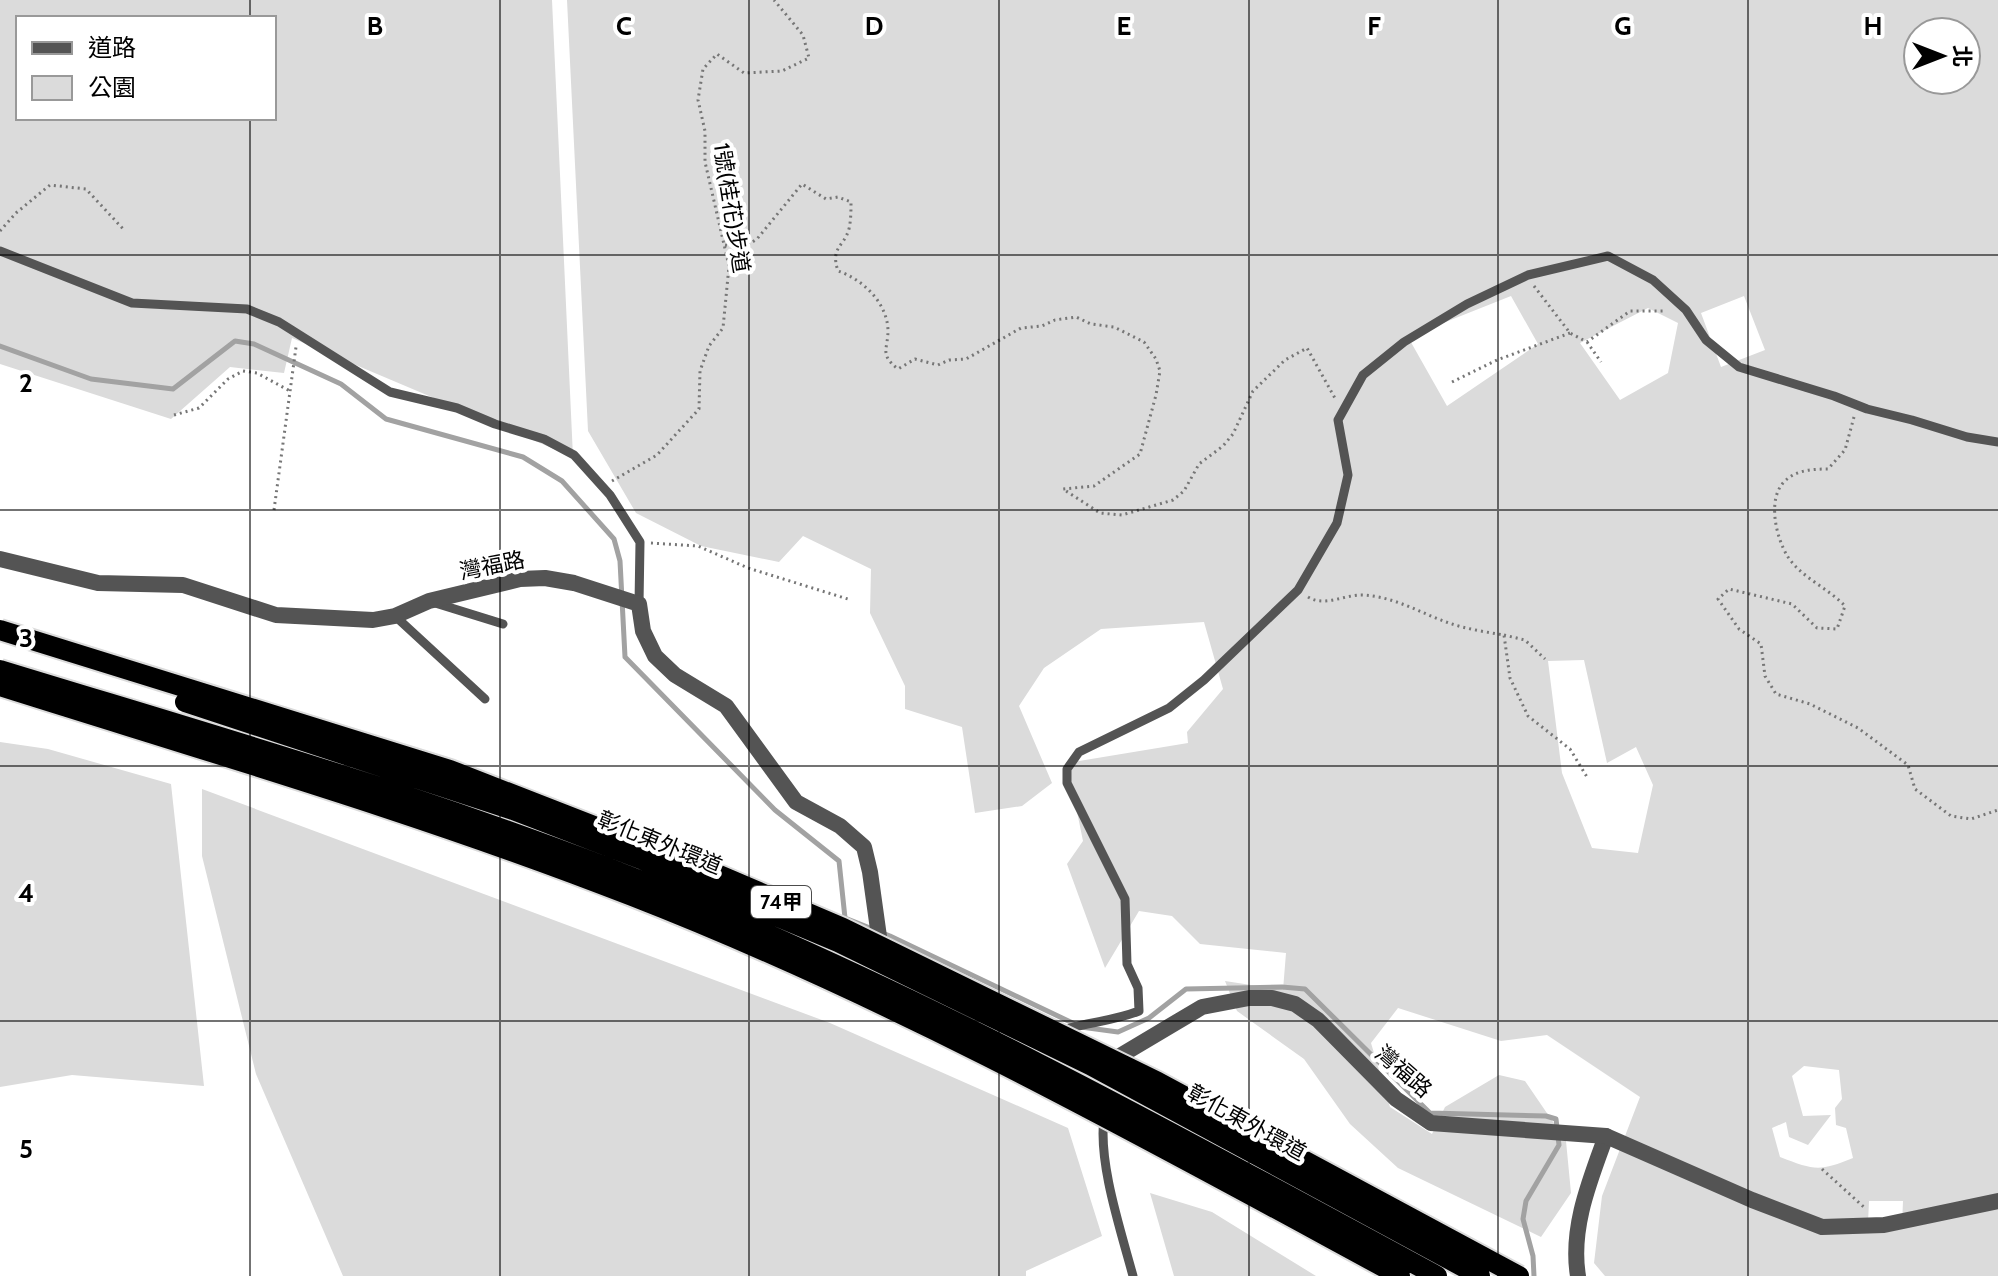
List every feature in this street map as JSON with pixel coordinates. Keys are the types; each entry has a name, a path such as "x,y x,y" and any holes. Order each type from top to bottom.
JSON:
{"main road":[{"name":"74甲","path":"0,630 450,770 727,878 881,946 1158,1082 1519,1276"},
{"name":"彰化東外環道","path":"0,644 513,810 643,860 838,942 1090,1065 1480,1276"},
{"name":"彰化東外環道","path":"0,670 438,805 701,905 841,968 1077,1082 1437,1276"},
{"name":"74甲","path":"0,686 434,822 693,921 823,976 1071,1098 1400,1276"}],"street":[{"name":"灣福路","path":"0,559 98,583 183,585 276,615 373,620 395,616 429,601 520,579 545,578 574,583 639,604"},
{"path":"639,604 643,631 655,656 675,675 726,706 796,802 840,826 864,847 881,953 888,970 915,990 1060,1061 1112,1063"},
{"path":"874,913 888,955 898,963 1062,1043 1112,1063"},
{"name":"灣福路","path":"1112,1063 1202,1007 1249,998 1272,998 1295,1004 1318,1020 1396,1099 1431,1123 1606,1136 1822,1227 1895,1222 1998,1201"},
{"path":"1578,1276 1574,1256 1585,1194 1606,1136"}],"lane":[{"path":"0,251 132,303 247,309 279,322 390,392 457,408 544,439 574,455 610,495 640,542 639,604"},
{"path":"1062,1043 1070,1028 1119,1019 1139,1011 1138,988 1127,964 1125,899 1067,783 1067,769 1079,752 1169,708 1204,680 1298,590 1337,523 1348,475 1338,420 1363,375 1382,358 1467,304 1528,275 1608,256 1653,280 1686,310 1706,340 1739,367 1855,405 1967,437 1998,442"},
{"path":"429,601 503,624"},
{"path":"395,616 485,699"},
{"path":"1112,1063 1103,1131 1113,1198 1133,1276"}],"path":[{"name":"1號(桂花)步道","path":"600,486 657,455 699,409 700,371 709,346 723,328 729,266 705,162 705,131 698,100 703,69 717,54 744,73 782,71 809,58 803,35 774,0"},
{"path":"725,245 743,248 757,239 802,184 826,199 838,197 851,202 849,232 838,244 834,259 838,271 866,287 877,302 886,318 888,330 884,351 898,369 915,359 938,365 949,360 966,359 1021,328 1076,317 1091,324 1114,327 1144,342 1160,371 1140,454 1094,486 1063,489 1100,513 1122,515 1143,510 1173,500 1184,491 1199,464 1233,434 1253,391 1297,351 1307,348 1327,386 1345,410"},
{"path":"0,231 16,213 50,185 86,189 125,231"},
{"path":"1528,275 1570,333 1587,342 1601,362"},
{"path":"1587,342 1630,311 1686,310"},
{"path":"1452,382 1497,360 1570,333"},
{"path":"274,510 298,334"},
{"path":"174,415 199,408 228,379 243,371 257,373 290,391"},
{"path":"1855,405 1845,450 1828,469 1807,469 1784,481 1776,501 1776,530 1789,557 1810,580 1832,593 1845,606 1837,629 1817,628 1792,604 1729,589 1718,599 1739,629 1761,644 1765,676 1776,694 1810,704 1858,728 1908,765 1915,789 1951,816 1971,819 1998,810"},
{"path":"640,542 698,546 748,568 851,600"},
{"path":"1298,590 1311,600 1337,600 1360,595 1400,602 1451,624 1525,640 1545,659"},
{"path":"1504,635 1510,678 1528,716 1570,749 1587,777"},
{"path":"1822,1169 1871,1214 1895,1222"}],"green space":[{"path":"0,0 552,0 573,457 292,338 284,373 230,367 171,419 0,364"},
{"path":"567,0 1998,0 1998,1276 1605,1276 1594,1263 1602,1196 1640,1097 1547,1035 1501,1041 1398,1008 1371,1043 1390,1107 1432,1134 1445,1107 1499,1075 1525,1081 1566,1141 1571,1193 1541,1237 1398,1168 1350,1124 1304,1059 1237,1011 1225,981 1283,990 1286,953 1200,944 1172,916 1139,911 1105,968 1067,864 1083,841 1067,763 1188,743 1187,732 1223,689 1204,622 1101,629 1044,668 1019,706 1052,783 1022,806 975,813 962,727 905,709 905,686 870,613 871,569 803,536 779,562 701,546 636,513 588,431","holes":["1511,296 1538,344 1447,406 1408,337","1744,296 1765,350 1721,367 1701,313","1648,308 1678,323 1668,373 1620,400 1580,343","1584,660 1607,763 1636,747 1653,785 1638,853 1592,848 1562,773 1548,661","1804,1066 1839,1070 1842,1099 1835,1108 1836,1125 1846,1128 1853,1158 1816,1168 1780,1157 1772,1128 1786,1122 1789,1137 1808,1145 1831,1115 1803,1116 1792,1076","1869,1201 1903,1201 1902,1225 1868,1223"]},
{"path":"0,742 48,749 171,784 204,1086 72,1075 0,1087"},
{"path":"202,789 830,1023 1068,1128 1102,1236 1026,1271 1026,1276 343,1276 256,1074 202,856"},
{"path":"1150,1193 1212,1212 1316,1276 1174,1276"}],"waterway":[{"path":"0,346 91,379 173,389 235,341 254,344 341,384 386,419 523,457 562,481 614,539 620,561 625,657 775,810 839,861 845,918 890,936 1081,1027 1118,1032 1149,1018 1186,989 1305,989 1430,1113 1546,1116 1556,1119 1559,1145 1526,1201 1523,1219 1533,1256 1534,1276"}]}
